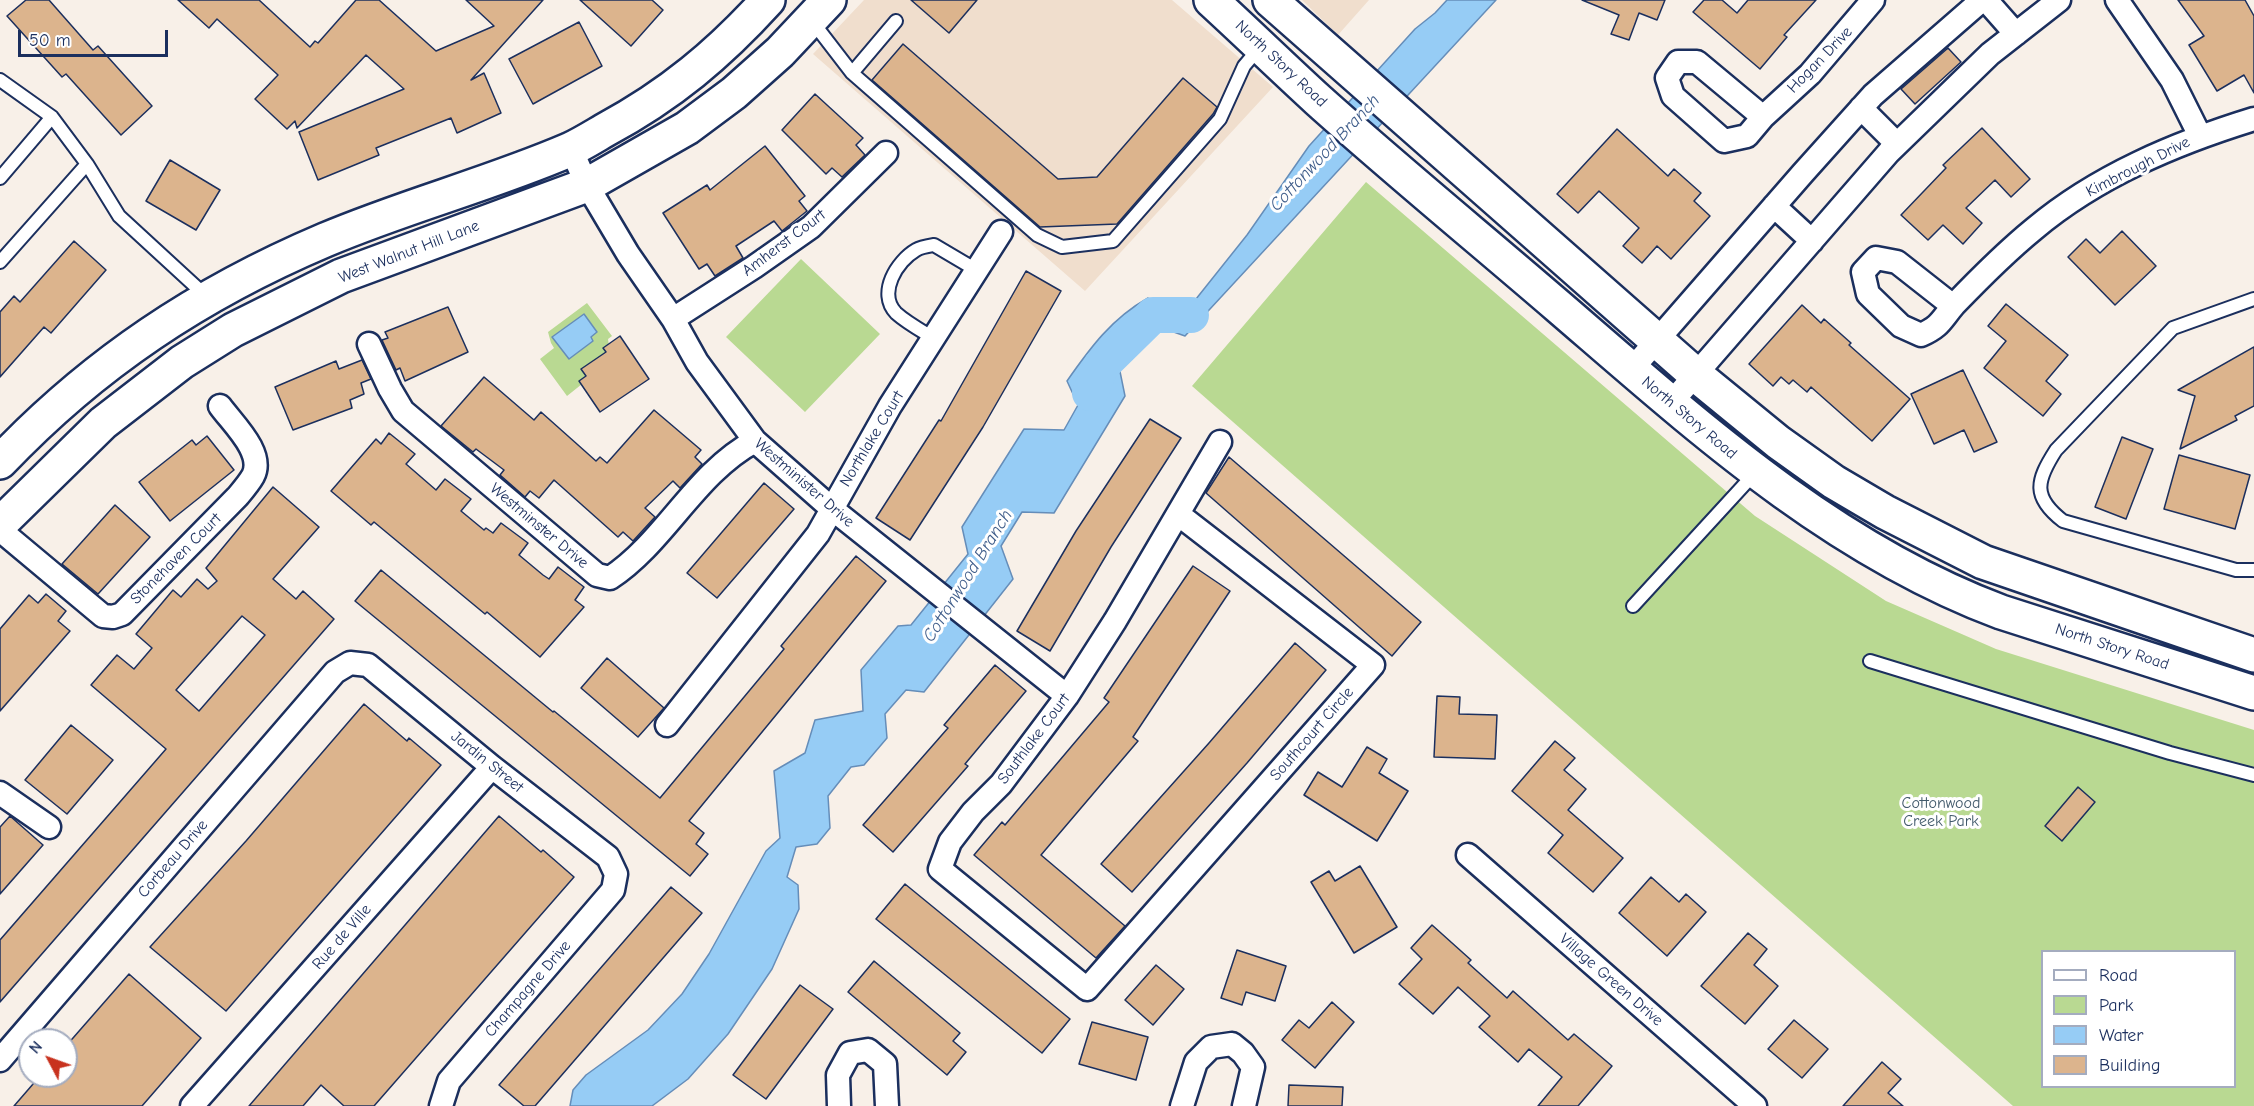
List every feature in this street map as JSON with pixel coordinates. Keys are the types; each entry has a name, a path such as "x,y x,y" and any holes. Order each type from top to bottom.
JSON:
{"main road":[{"path":"0,462 30,430 101,370 156,329 207,297 318,243 571,149 642,110 692,75 736,36 768,0"},
{"name":"North Story Road","path":"1211,0 1320,101 1670,404 1817,517 1887,559 1966,599 2254,693"},
{"path":"1270,0 1696,375 1778,442 1834,482 1885,512 1983,562 2254,655"},
{"name":"West Walnut Hill Lane","path":"0,524 104,423 182,362 201,350 233,330 341,276 587,185 687,128 734,93 780,52 819,10"},
{"path":"201,350 208,330 218,316 304,270 318,253 318,243"},
{"path":"1756,472 1778,442"}],"street":[{"name":"Hogan Drive","path":"1763,117 1810,74 1873,0"},
{"path":"1632,369 1773,206 1881,88 1984,0 2016,34"},
{"path":"1670,404 1897,144 1990,54 2060,0"},
{"path":"2117,0 2172,80 2200,136"},
{"path":"1861,108 1897,144"},
{"name":"Kimbrough Drive","path":"1953,306 2034,228 2081,195 2160,153 2200,136 2254,119"},
{"name":"Westminister Drive","path":"571,149 587,185 628,254 673,320 697,362 755,441 831,508 1067,696"},
{"name":"Amherst Court","path":"673,320 811,227 886,153"},
{"path":"1773,206 1812,241"},
{"name":"Northlake Court","path":"667,726 818,534 890,406 935,339 1001,232"},
{"name":"Westminster Drive","path":"369,344 403,411 597,575 610,578 627,567 705,482 740,449 755,441"},
{"name":"Stonehaven Court","path":"0,530 102,616 113,617 122,614 238,496 254,475 256,459 246,441 220,406"},
{"name":"Southlake Court","path":"1087,989 940,869 950,842 973,812 1001,784 1067,696 1115,621 1220,442"},
{"name":"Southcourt Circle","path":"1087,989 1373,665 1178,514"},
{"name":"Jardin Street","path":"350,663 368,665 492,767 608,857 616,874"},
{"name":"Corbeau Drive","path":"0,1060 334,672 350,663"},
{"name":"Rue de Ville","path":"192,1106 492,767"},
{"path":"0,794 50,827"},
{"name":"Village Green Drive","path":"1468,855 1755,1106"},
{"name":"Champagne Drive","path":"441,1106 449,1081 614,890 616,874"},
{"path":"1182,1106 1196,1062 1211,1047 1232,1044 1243,1053 1253,1067 1244,1106"},
{"path":"839,1106 838,1075 850,1053 868,1050 885,1064 887,1106"}],"lane":[{"path":"819,10 852,73 1037,235 1062,247 1113,241 1221,119 1245,66 1261,46"},
{"path":"852,73 896,21"},
{"path":"0,80 52,117 87,164 119,216 207,297"},
{"path":"0,178 52,117"},
{"path":"0,262 87,164"},
{"path":"935,339 894,311 889,294 891,278 903,260 917,249 934,245 978,271"},
{"path":"2254,298 2173,328 2056,450 2043,470 2040,493 2048,509 2063,521 2236,570 2254,570"},
{"path":"1633,606 1756,472"},
{"path":"1870,661 2170,753 2254,776"}],"shaded area":[{"path":"864,0 1172,0 1273,87 1085,291 813,54"},
{"path":"1302,0 1369,0 1338,35"}],"green space":[{"name":"Cottonwood Creek Park","path":"1366,182 1755,516 1886,601 1996,649 2254,730 2254,1106 2013,1106 1192,386"},
{"path":"801,259 880,334 805,412 726,337"},
{"path":"587,303 612,336 608,339 611,359 579,381 582,384 567,396 540,359 554,348 548,332"}],"water":[{"path":"1447,0 1496,0 1185,336 1154,325 1127,322 1115,347 1125,396 1054,513 1022,512 1001,546 1013,579 924,692 906,690 885,714 887,738 864,765 851,767 828,796 830,828 817,844 796,847 787,877 798,885 799,909 772,969 728,1034 688,1079 652,1106 570,1106 573,1090 586,1075 648,1030 682,994 709,954 766,851 780,838 774,771 805,753 815,720 863,711 861,670 898,626 911,625 968,554 962,527 1024,429 1064,430 1078,405 1067,381 1093,346 1123,315 1148,298 1164,311 1181,310 1196,299 1247,235 1309,146 1415,29"},
{"path":"584,314 597,332 591,337 593,341 569,359 552,337"}],"building":[{"path":"26,0 49,0 93,50 98,46 152,106 121,135 66,74 62,77 7,16"},
{"path":"178,0 259,0 310,47 315,41 318,43 356,0 379,0 436,51 494,26 466,0 543,0 471,80 484,73 501,113 457,133 451,118 376,148 379,155 318,180 299,132 404,89 366,55 297,128 295,121 287,129 255,99 278,75 217,19 209,28"},
{"path":"580,0 652,0 663,10 631,46"},
{"path":"911,0 977,0 949,33"},
{"path":"1582,0 1665,0 1657,20 1639,13 1629,40 1611,34 1619,15"},
{"path":"1704,0 1722,0 1737,13 1748,0 1816,0 1784,35 1787,37 1760,69 1693,12"},
{"path":"2178,0 2245,0 2254,16 2254,93 2244,75 2217,91 2189,45 2204,36"},
{"path":"579,22 602,66 533,104 509,59"},
{"path":"903,44 1058,179 1097,177 1183,78 1217,107 1117,224 1040,227 872,80"},
{"path":"1948,48 1961,62 1915,104 1901,89"},
{"path":"815,94 863,138 856,145 865,155 842,177 832,168 826,174 782,130"},
{"path":"1982,128 2030,179 2011,197 1995,180 1966,208 1982,223 1963,244 1943,225 1928,240 1901,215 1946,168 1943,165"},
{"path":"1617,129 1668,176 1674,169 1701,193 1694,201 1710,216 1671,259 1657,246 1642,263 1623,246 1639,228 1599,191 1578,213 1557,194"},
{"path":"765,146 805,196 799,201 807,211 782,231 774,221 736,246 743,258 715,276 707,264 699,269 663,213 707,185 710,190"},
{"path":"170,160 220,190 196,230 146,201"},
{"path":"2122,231 2156,266 2115,305 2068,257 2086,239 2100,253"},
{"path":"74,241 106,270 51,333 44,327 0,377 0,312 14,296 20,302"},
{"path":"1026,271 1061,291 983,427 910,540 876,518 939,420 941,421"},
{"path":"2006,304 2068,355 2046,381 2061,394 2043,416 1984,368 2006,341 1988,326"},
{"path":"1802,305 1821,323 1824,319 1851,343 1849,345 1910,399 1872,441 1811,387 1807,392 1793,380 1789,384 1781,377 1773,386 1749,364"},
{"path":"448,307 468,352 405,381 400,368 396,370 382,340 388,338 385,332"},
{"path":"620,336 649,379 600,412 579,381 586,376 581,369 606,352 603,348"},
{"path":"2254,347 2254,406 2235,416 2237,420 2180,449 2195,396 2178,390"},
{"path":"362,360 371,379 361,383 364,394 350,400 352,408 293,430 275,387 336,361 339,369"},
{"path":"1963,370 1997,442 1974,452 1964,430 1934,444 1911,394"},
{"path":"484,377 534,420 541,412 596,461 600,457 607,463 654,410 701,450 695,457 702,464 680,488 673,481 645,508 655,517 633,541 623,532 618,537 554,480 539,498 530,491 525,497 500,475 504,470 476,449 473,452 441,426"},
{"path":"1150,419 1181,438 1111,547 1050,651 1017,631 1076,531"},
{"path":"389,433 415,454 406,464 436,490 445,479 471,499 461,511 484,530 486,528 493,533 501,523 528,543 519,555 543,575 549,579 558,567 584,587 575,600 584,607 540,657 374,522 371,525 331,491 376,439 381,444"},
{"path":"207,436 234,470 170,521 139,482 192,440 196,445"},
{"path":"2122,437 2153,449 2126,519 2095,507"},
{"path":"2179,455 2250,475 2235,529 2164,509"},
{"path":"1229,457 1421,622 1392,656 1206,493"},
{"path":"764,483 794,509 717,598 687,573"},
{"path":"273,487 319,527 273,579 296,599 303,591 334,619 0,1002 0,940 166,749 91,685 117,655 134,669 152,648 136,634 173,590 181,597 197,579 208,589 217,581 206,568","holes":["242,616 265,635 199,711 176,690"]},
{"path":"115,505 150,537 98,594 62,564"},
{"path":"856,556 886,581 689,821 704,833 696,844 708,854 690,876 355,601 381,570 660,798 784,649 781,646"},
{"path":"1193,566 1230,591 1133,737 1138,741 1041,855 1125,926 1096,958 974,855 1002,822 1005,825 1109,702 1104,698"},
{"path":"46,594 66,611 58,621 70,631 0,711 0,629 29,595 38,603"},
{"path":"1295,643 1326,670 1132,892 1101,864"},
{"path":"607,658 664,708 638,737 581,688"},
{"path":"995,665 1026,691 965,764 968,766 893,852 863,825 948,728 944,725"},
{"path":"1437,696 1460,697 1459,714 1497,715 1495,759 1434,757"},
{"path":"364,704 407,741 409,738 441,765 226,1011 150,947 246,841"},
{"path":"71,725 113,760 67,814 25,780"},
{"path":"1555,741 1575,758 1564,770 1586,789 1568,810 1623,858 1593,892 1548,853 1563,835 1512,791"},
{"path":"1367,747 1387,759 1379,773 1408,791 1377,841 1304,795 1318,772 1342,787"},
{"path":"2078,787 2095,802 2062,841 2045,826"},
{"path":"10,816 43,845 0,894 0,827"},
{"path":"499,816 574,877 374,1106 344,1106 321,1085 303,1106 249,1106"},
{"path":"1360,866 1397,927 1354,953 1311,882 1329,871 1335,881"},
{"path":"1651,877 1679,902 1686,894 1706,912 1667,956 1619,913"},
{"path":"905,884 1070,1019 1042,1053 876,919"},
{"path":"671,887 702,913 535,1106 524,1106 499,1085"},
{"path":"1432,925 1471,960 1468,963 1507,998 1513,991 1568,1040 1574,1034 1612,1066 1578,1106 1538,1106 1562,1077 1529,1049 1518,1062 1479,1027 1490,1016 1458,987 1433,1014 1399,984 1422,959 1411,948"},
{"path":"1748,933 1767,949 1754,965 1778,986 1745,1024 1701,986"},
{"path":"1237,950 1286,966 1275,1001 1246,992 1242,1005 1221,998"},
{"path":"874,961 960,1033 953,1041 966,1052 947,1075 848,992"},
{"path":"1156,965 1184,989 1153,1025 1125,1000"},
{"path":"129,974 201,1038 142,1106 14,1106 30,1088 78,1088 78,1032"},
{"path":"800,985 833,1009 766,1099 733,1075"},
{"path":"1332,1002 1354,1022 1315,1068 1282,1040 1299,1020 1309,1028"},
{"path":"1794,1020 1828,1049 1802,1078 1768,1049"},
{"path":"1092,1022 1148,1037 1136,1080 1079,1064"},
{"path":"1882,1062 1901,1079 1888,1093 1903,1106 1843,1106"},
{"path":"1289,1085 1343,1087 1342,1106 1288,1106"}],"waterway":[{"name":"Cottonwood Branch","path":"1090,393 1101,366 1153,315 1191,315"}]}
